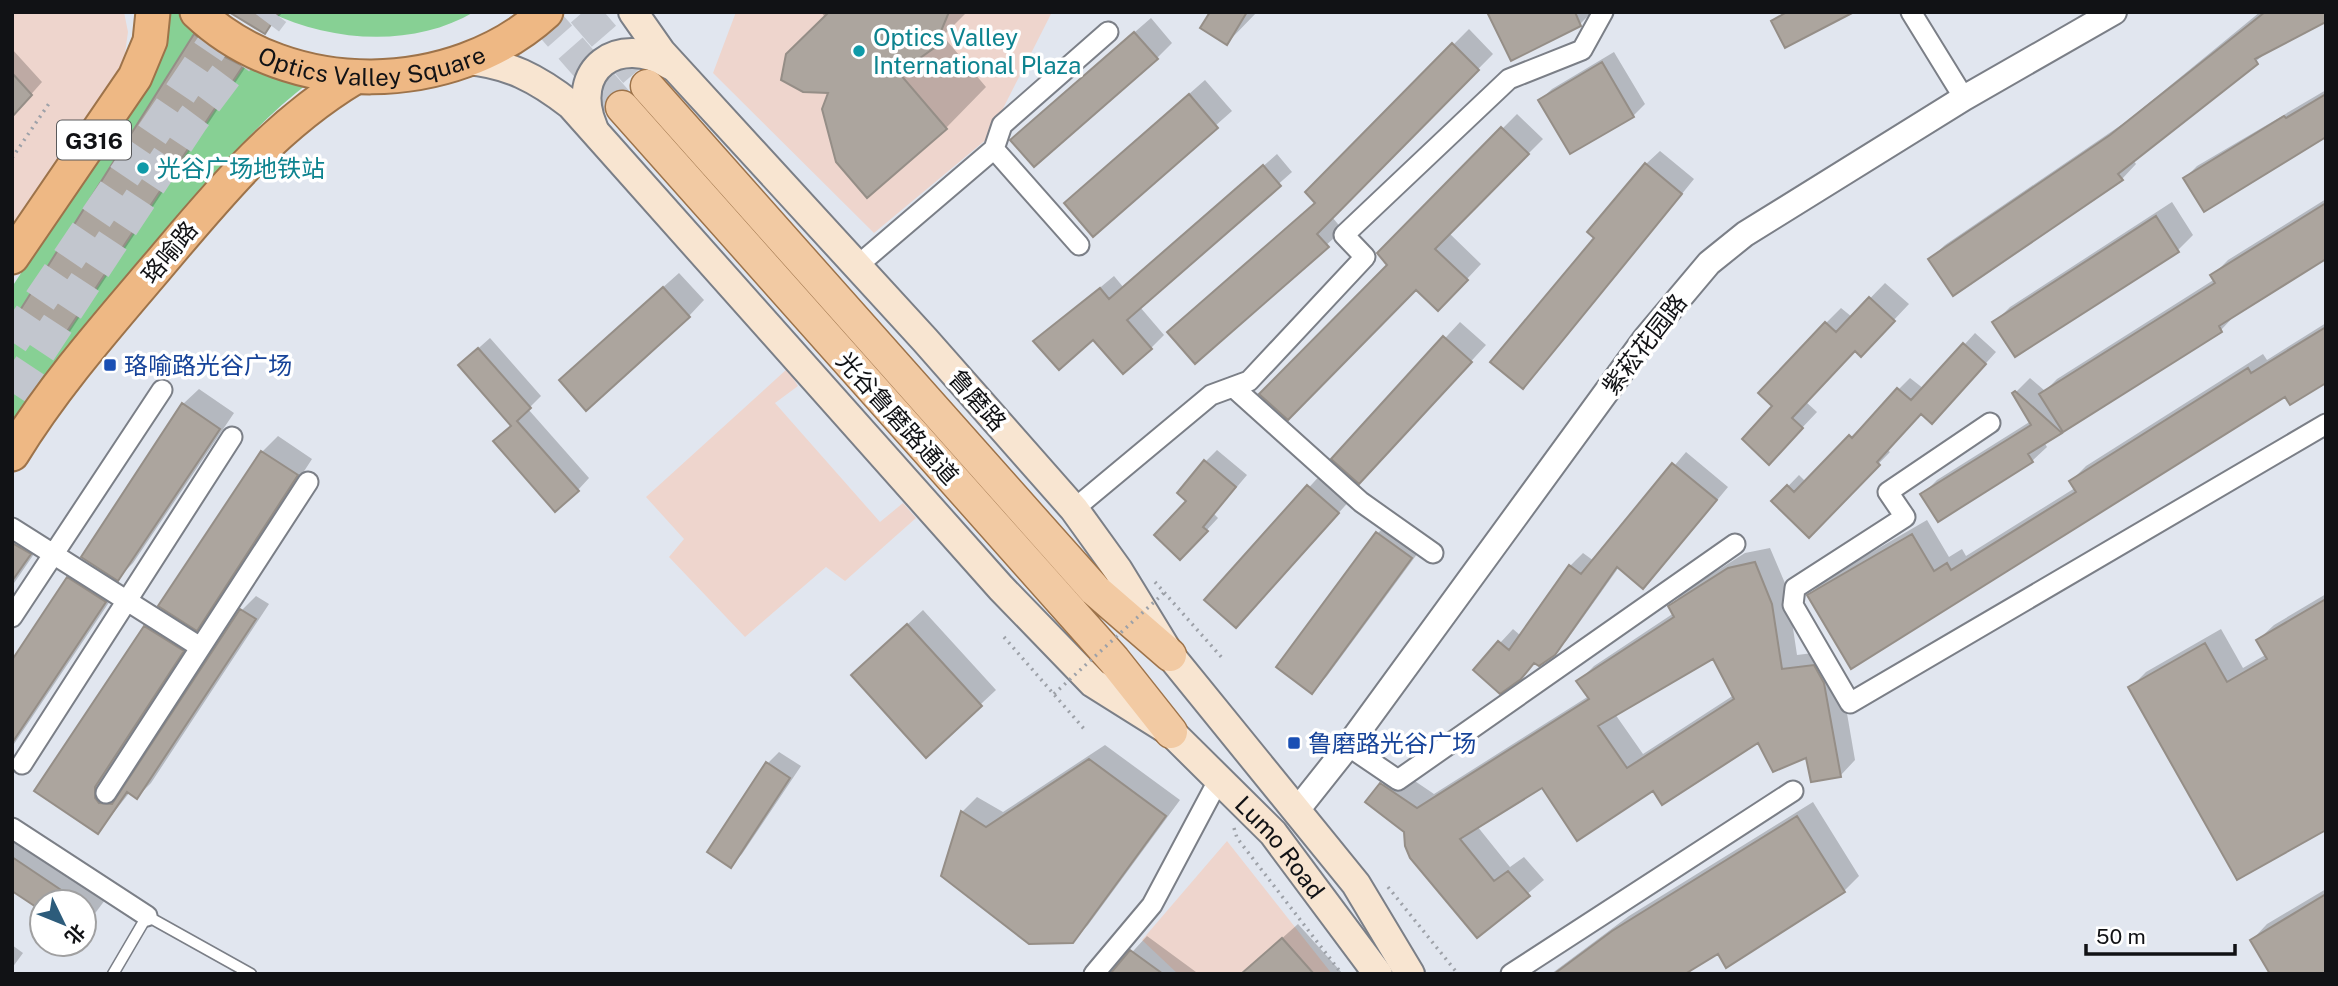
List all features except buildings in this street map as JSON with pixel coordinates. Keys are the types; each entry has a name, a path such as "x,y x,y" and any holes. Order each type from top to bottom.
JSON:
{"highway":[{"name":"G316","path":"12,257 135,77 150,41 153,12"},
{"name":"Optics Valley Square","path":"197,12 253,50 303,69 355,77 417,73 466,60 503,43 546,12"},
{"name":"珞喻路","path":"12,454 88,348 219,192 287,124 317,100 355,77"}],"main road":[{"name":"鲁磨路","path":"633,12 676,68 1074,509 1118,570 1170,655 1298,809"},
{"path":"593,128 585,104 586,91 589,80 604,61 615,55 639,51 676,68"},
{"path":"466,60 513,69 533,78 570,106 593,128 1001,588 1093,683 1171,732"},
{"name":"光谷鲁磨路通道","path":"647,86 1095,590 1170,655"},
{"name":"光谷鲁磨路通道","path":"622,107 1114,660 1171,732"},
{"name":"Lumo Road","path":"1171,732 1273,833 1378,974"},
{"name":"Lumo Road","path":"1298,809 1356,884 1410,974"}],"street":[{"path":"1074,509 1211,395 1249,381 1365,257 1345,235 1509,79 1582,50 1603,12"},
{"path":"1911,12 1964,98"},
{"name":"紫菘花园路","path":"1298,809 1349,746 1645,339 1709,263 1745,234 1964,98 2115,12"},
{"path":"857,266 994,149 1002,125 1108,32"},
{"path":"994,149 1079,245"},
{"path":"1233,387 1361,502 1433,553"},
{"path":"12,617 162,390"},
{"path":"1990,423 1888,492 1905,517 1795,588 1793,605 1850,704 2326,425"},
{"path":"22,764 232,437"},
{"path":"106,793 308,482"},
{"path":"12,528 200,647"},
{"path":"1349,746 1398,780 1735,544"},
{"path":"1094,974 1152,905 1219,779"},
{"path":"1511,974 1793,791"},
{"path":"12,828 147,916"}],"lane":[{"path":"113,974 147,916 251,974"}],"path":[{"path":"12,158 50,102"},
{"path":"1054,694 1164,592 1223,659"},
{"path":"1004,636 1086,730"},
{"path":"1234,826 1237,838 1342,974"}],"shaded area":[{"path":"12,12 124,12 128,32 123,67 12,227"},
{"path":"736,12 1052,12 988,138 874,233 713,73"},
{"path":"787,369 798,386 775,403 880,522 903,503 916,518 845,581 826,567 745,637 669,557 684,539 646,497"},
{"path":"1227,841 1332,974 1178,974 1142,940"}],"green space":[{"path":"168,12 183,12 311,81 260,126 213,176 118,292 12,431 12,287 164,52 169,27"},
{"path":"269,12 474,12 450,24 425,31 372,37 319,30"}],"tunnel":[{"path":"12,342 235,12"},
{"path":"12,393 193,119 273,12"},
{"path":"539,12 622,107"},
{"path":"583,12 647,86"}],"place":[{"name":"Optics Valley International Plaza","path":"859,51"},
{"name":"光谷广场地铁站","path":"143,168"},
{"name":"珞喻路光谷广场","path":"110,365"},
{"name":"鲁磨路光谷广场","path":"1294,743"}]}
